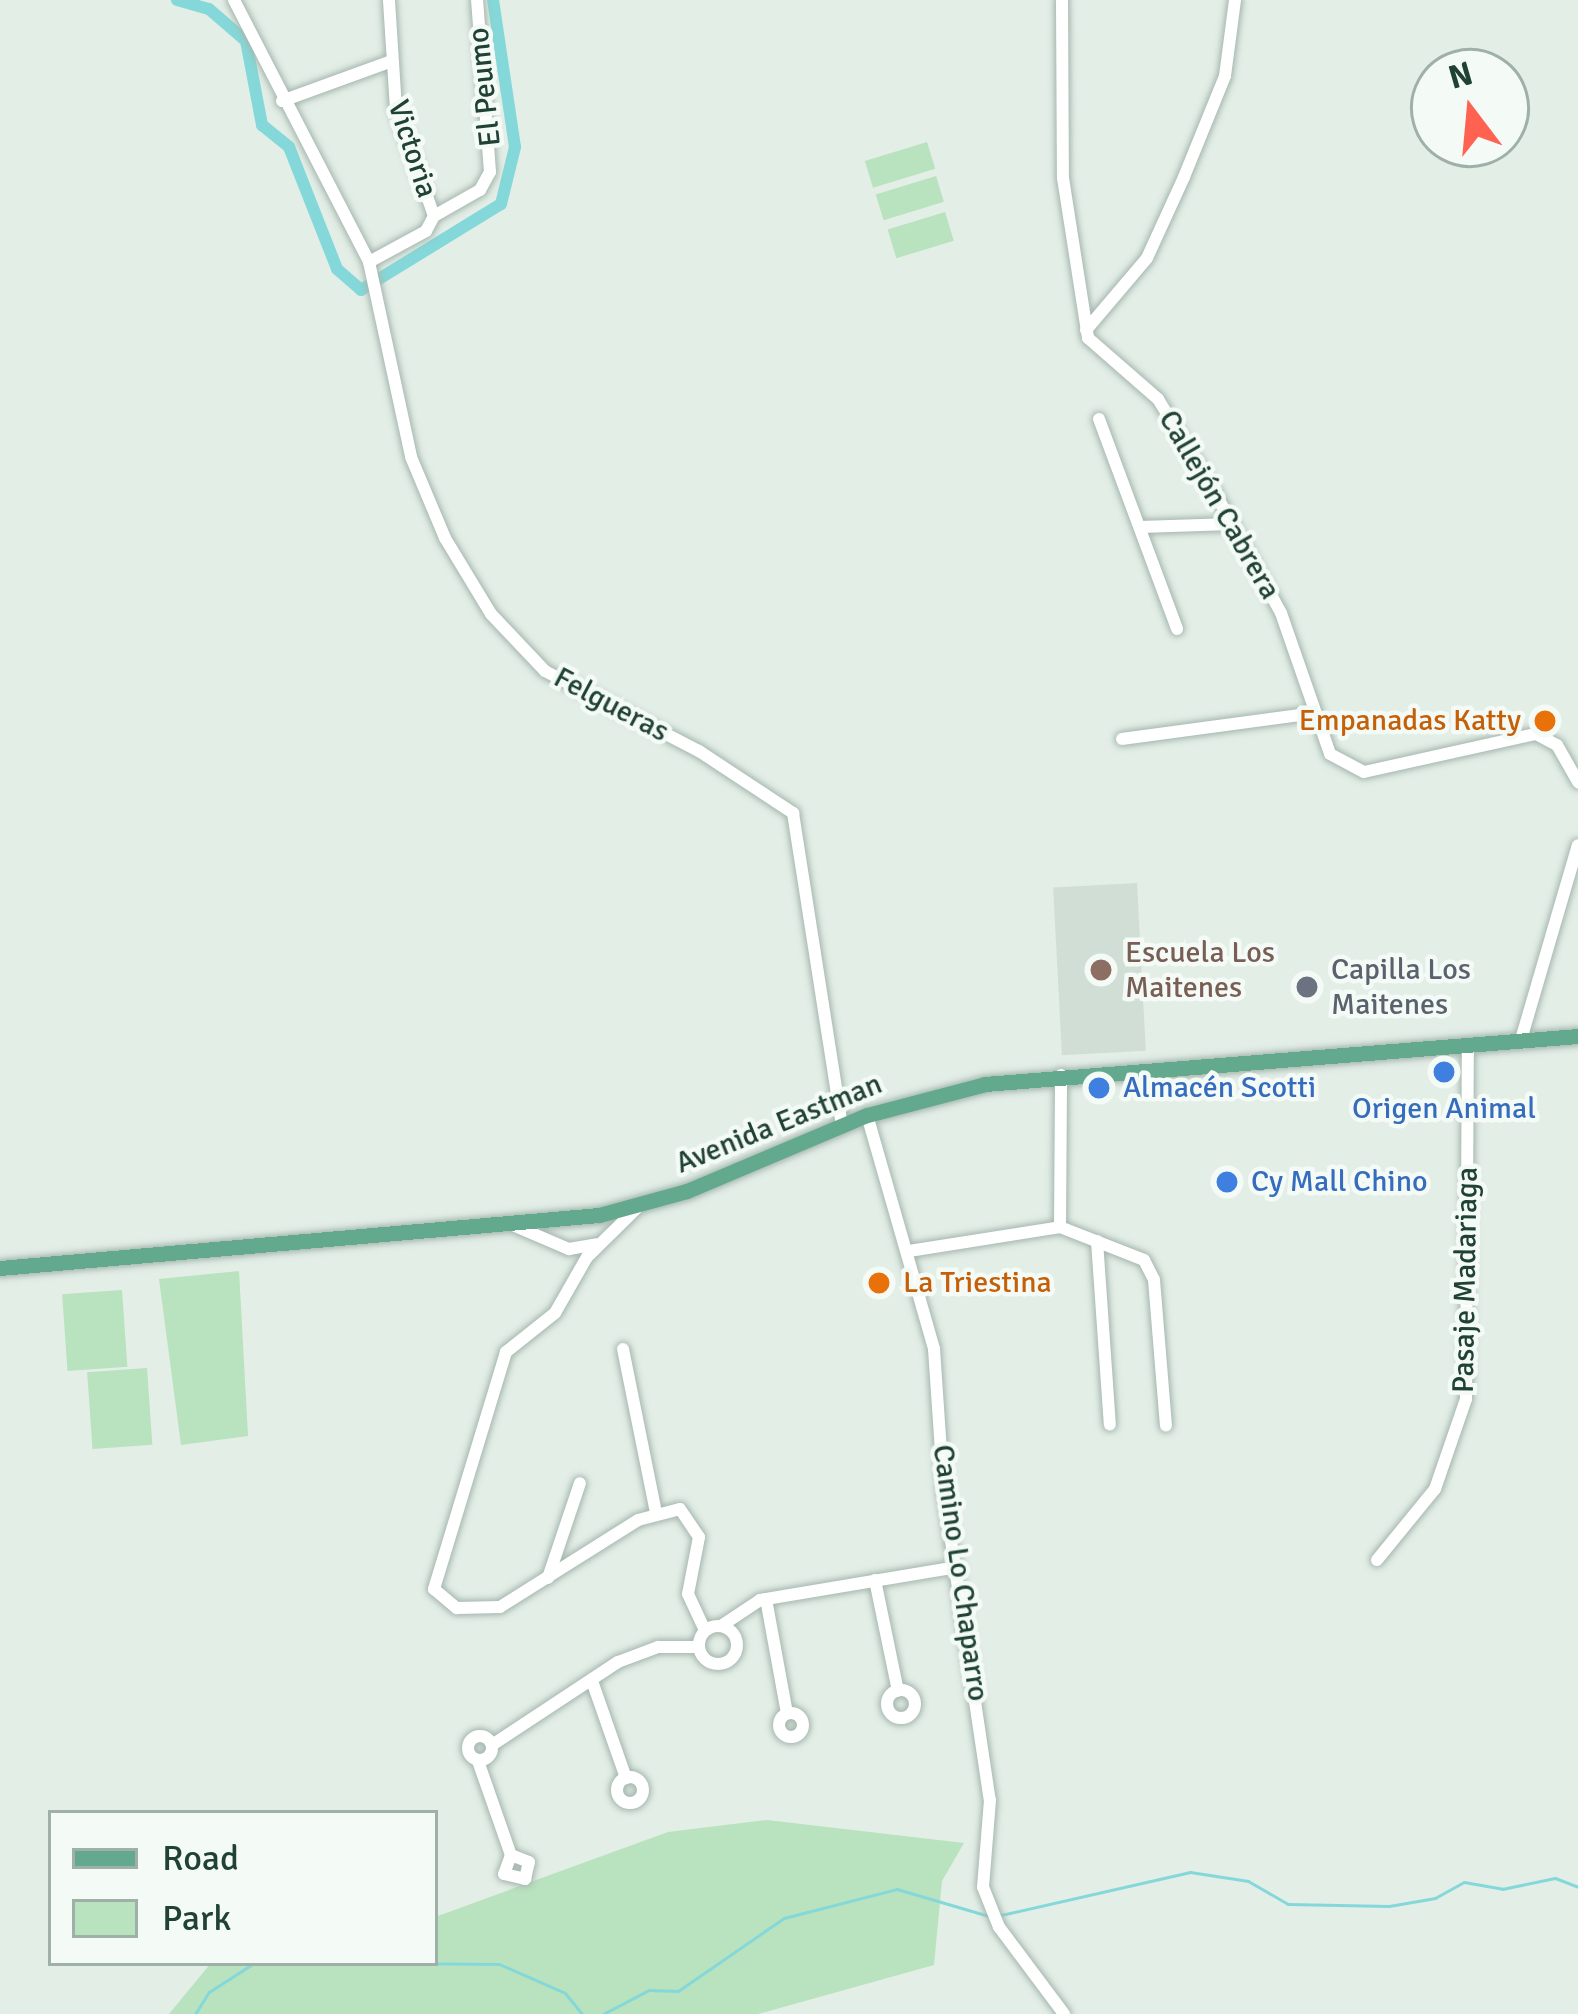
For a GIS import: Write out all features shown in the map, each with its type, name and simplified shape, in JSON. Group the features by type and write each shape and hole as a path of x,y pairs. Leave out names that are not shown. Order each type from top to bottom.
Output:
{"main road":[{"name":"Avenida Eastman","path":"0,1268 515,1226 641,1204 867,1115 965,1088 1061,1076 1578,1036"}],"street":[{"name":"Felgueras","path":"235,0 282,101 370,265 421,484 459,564 508,638 559,680 699,751 793,813 842,1126"},
{"name":"Victoria","path":"370,265 426,231 434,216 400,129 389,62 389,0"},
{"name":"El Peumo","path":"434,216 480,190 490,172 477,0"},
{"path":"1085,330 1147,258 1192,160 1225,76 1234,0"},
{"path":"1064,7 1063,178 1085,330"},
{"path":"282,101 389,62"},
{"name":"Callejón Cabrera","path":"1085,330 1097,354 1158,399 1232,524 1281,613 1330,754 1351,770 1419,764 1536,734 1557,745 1578,782"},
{"path":"1099,419 1177,629"},
{"path":"1140,527 1232,524"},
{"path":"1122,739 1314,713"},
{"path":"1520,1042 1578,844"},
{"name":"Pasaje Madariaga","path":"1377,1559 1435,1489 1466,1399 1468,1047"},
{"path":"1060,1227 1061,1076"},
{"name":"Camino Lo Chaparro","path":"867,1115 934,1349 957,1567 990,1800 987,1905 1064,2014"},
{"path":"641,1204 574,1278 555,1313 506,1352 434,1589 458,1608 485,1612 548,1580 656,1513 680,1509 697,1528 688,1594 705,1630 699,1647"},
{"path":"515,1226 556,1245 603,1242"},
{"path":"909,1251 1060,1227 1150,1269 1166,1426"},
{"path":"1097,1241 1110,1425"},
{"path":"556,1245 574,1278"},
{"path":"623,1349 656,1513"},
{"path":"548,1580 580,1483"},
{"path":"705,1630 766,1599 957,1567"},
{"path":"874,1580 898,1691"},
{"path":"766,1599 788,1713"},
{"path":"699,1647 710,1662 732,1658 737,1641 722,1625"},
{"path":"478,1761 492,1745 643,1651 699,1647"},
{"path":"592,1681 626,1778"},
{"path":"492,1745 480,1736 470,1742 511,1855"}],"shaded area":[{"name":"Escuela Los Maitenes","path":"1137,883 1146,1051 1062,1055 1053,887"}],"green space":[{"path":"927,142 935,169 873,188 865,161"},
{"path":"936,176 944,202 884,220 876,194"},
{"path":"945,212 954,241 896,258 888,230"},
{"path":"239,1271 248,1436 181,1445 159,1279"},
{"path":"122,1290 127,1367 68,1371 62,1294"},
{"path":"147,1368 152,1445 93,1449 87,1372"},
{"path":"767,1820 964,1843 942,1881 934,1965 758,2014 169,2014 209,1966 438,1966 438,1916 668,1832"}],"waterway":[{"path":"177,0 209,9 246,41 262,125 289,147 337,269 361,290 501,204 515,147 493,0"},
{"path":"1001,1915 1190,1872 1248,1881 1288,1904 1389,1906 1435,1898 1464,1882 1502,1889 1555,1878 1578,1887"},
{"path":"603,2014 649,1990 678,1991 784,1918 897,1889 992,1917"},
{"path":"438,1963 499,1964 565,1993 582,2014"},
{"path":"195,2014 209,1992 249,1966"}],"place":[{"name":"Empanadas Katty","path":"1545,721"},
{"name":"Escuela Los Maitenes","path":"1101,970"},
{"name":"Capilla Los Maitenes","path":"1307,987"},
{"name":"Origen Animal","path":"1444,1072"},
{"name":"Almacén Scotti","path":"1099,1088"},
{"name":"Cy Mall Chino","path":"1227,1182"},
{"name":"La Triestina","path":"879,1283"}]}
